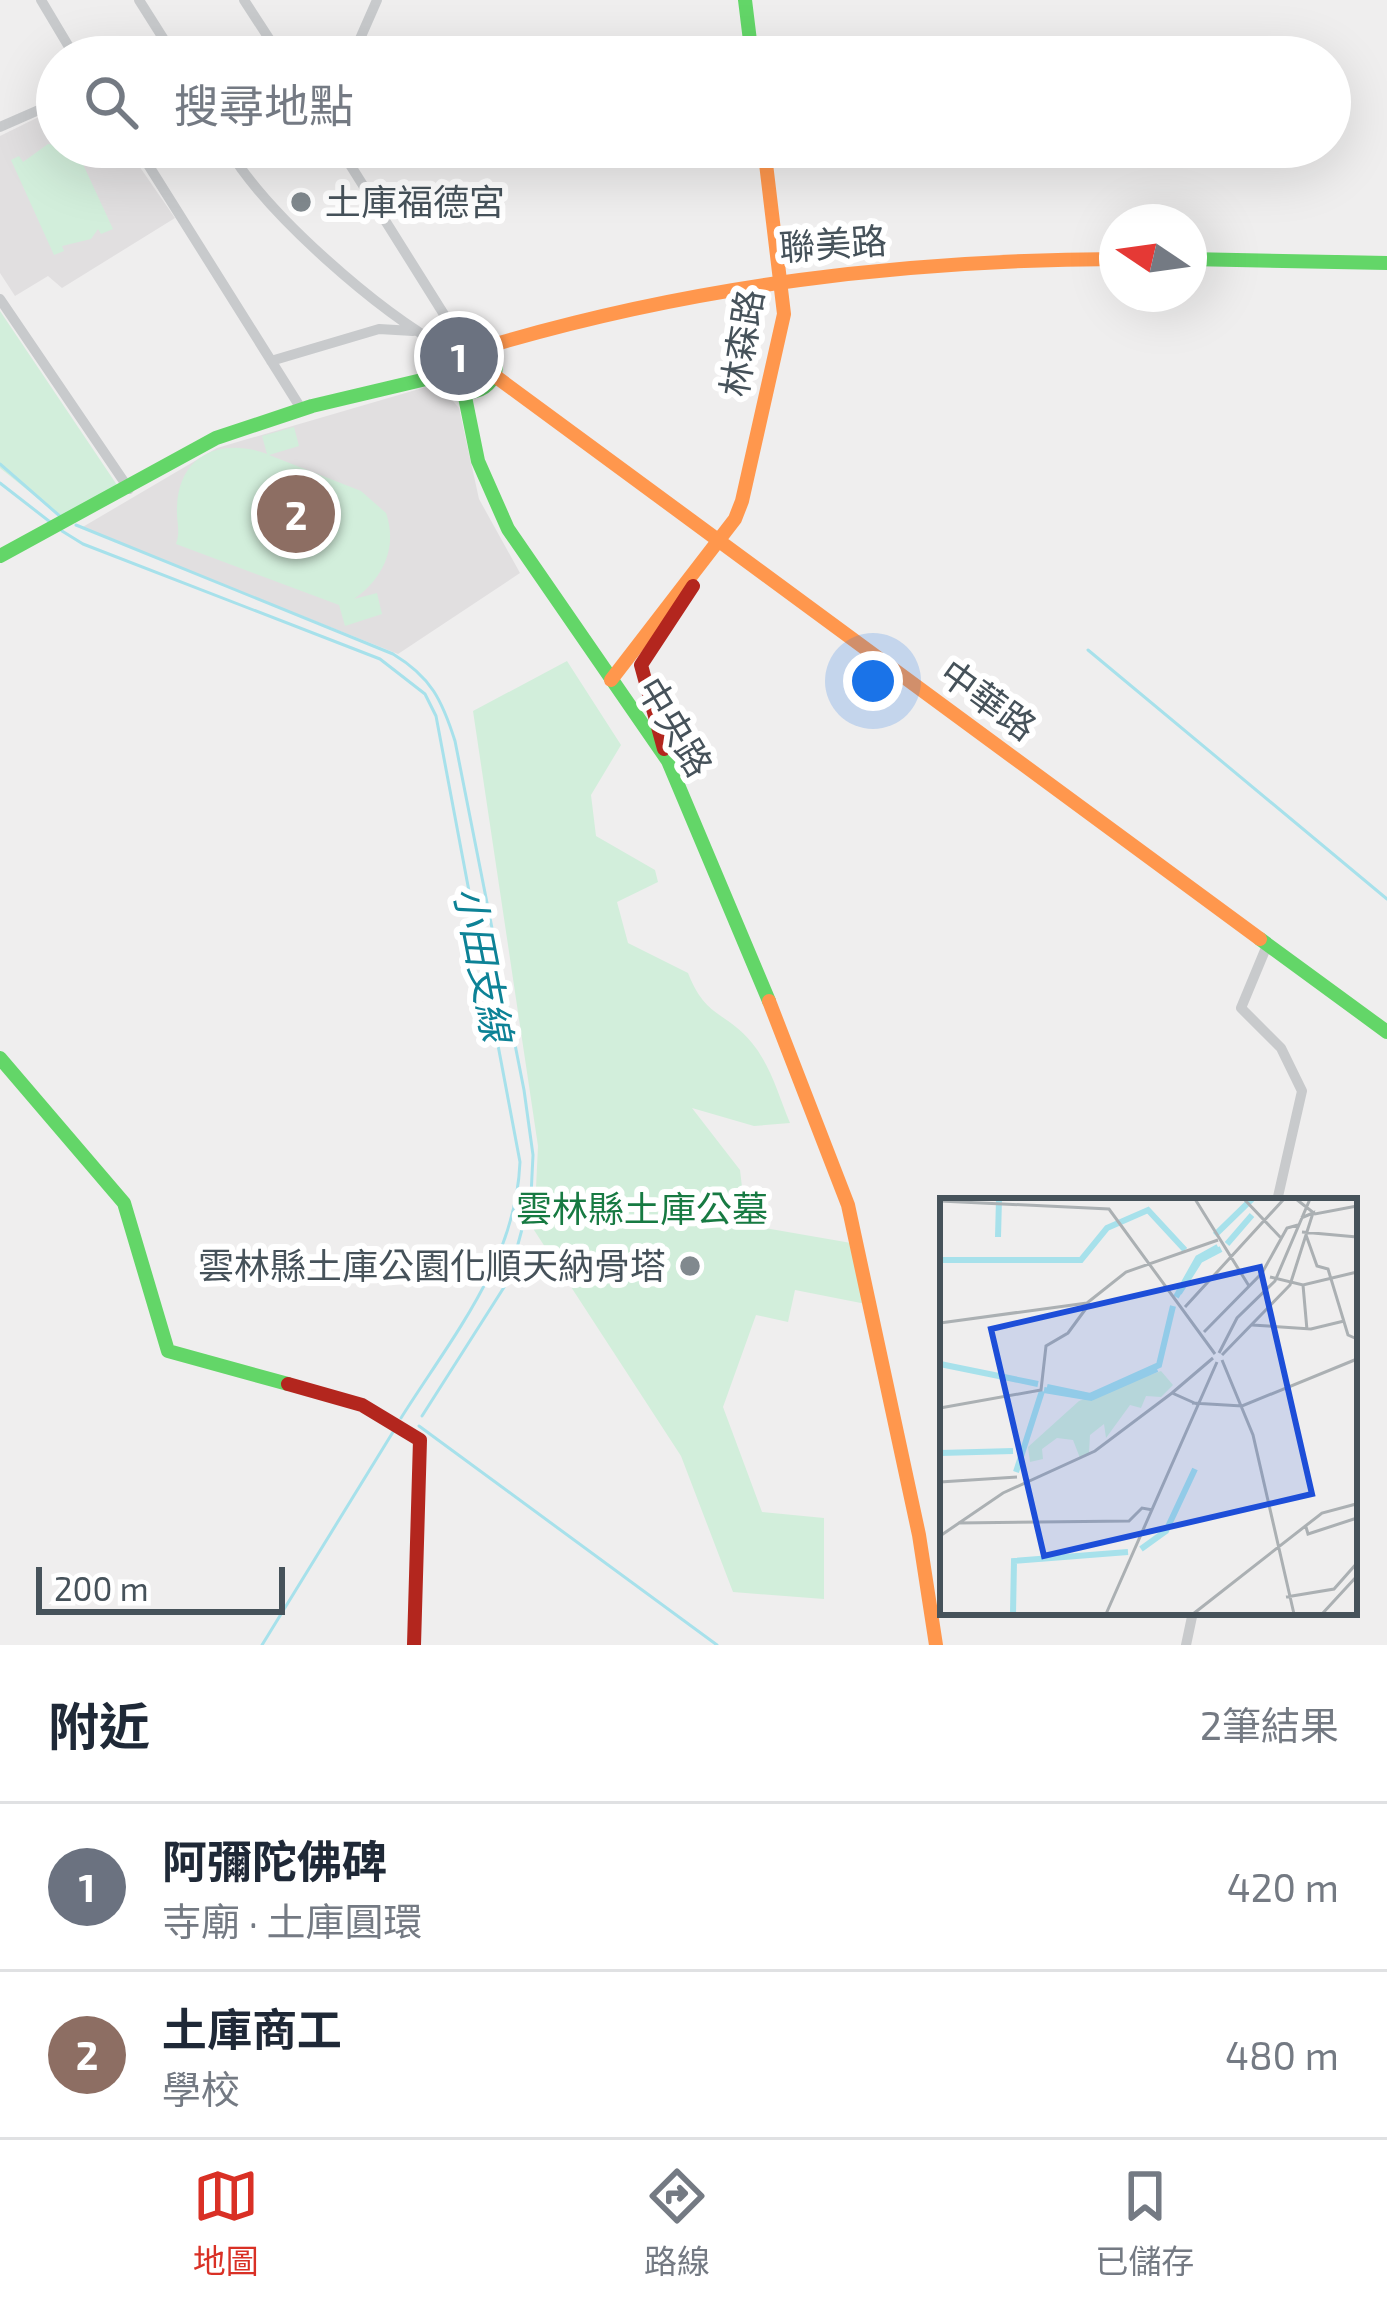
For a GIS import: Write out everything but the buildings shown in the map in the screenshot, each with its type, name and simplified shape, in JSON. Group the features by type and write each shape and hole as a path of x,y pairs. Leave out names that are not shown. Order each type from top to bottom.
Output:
{"main road":[{"path":"745,0 749,36"},
{"name":"林森路","path":"611,680 718,540 742,501 784,314 767,168"},
{"name":"聯美路","path":"489,346 577,318 783,278 1099,260"},
{"path":"1207,260 1387,263"},
{"path":"476,338 489,346 496,360 495,376 482,390 464,392 443,375 453,344 476,338"},
{"path":"0,556 47,537 187,453 244,427 443,375"},
{"name":"中華路","path":"495,376 1387,1032"},
{"name":"中央路","path":"464,392 478,461 500,512 531,568 668,761 814,1108 848,1204 911,1494 936,1645"},
{"name":"林森路","path":"668,761 641,665 715,554 718,540"},
{"path":"0,1058 124,1203 168,1351 381,1414 420,1440 414,1645"}],"street":[{"path":"41,0 62,36"},
{"path":"140,0 161,36"},
{"path":"244,0 267,36"},
{"path":"361,36 377,0"},
{"path":"0,128 36,112"},
{"path":"149,168 302,410"},
{"path":"241,168 263,200 413,331"},
{"path":"351,168 453,344"},
{"path":"0,299 129,489"},
{"path":"272,361 379,328 413,331 453,344"},
{"path":"1268,944 1241,1008 1281,1048 1302,1091 1278,1198"},
{"path":"1186,1645 1192,1615"}],"shaded area":[{"path":"36,118 36,168 140,168 175,218 62,288 48,276 15,296 0,273 0,136"},
{"path":"426,387 445,392 459,408 479,499 520,573 398,654 81,528 217,448"}],"green space":[{"path":"36,153 36,168 85,168 113,229 101,234 98,229 91,239 62,246 64,251 54,255 11,160 19,156 23,162"},
{"path":"0,311 117,485 65,520 0,468"},
{"path":"470,348 483,353 488,366 483,379 470,384 457,379 452,366 457,353"},
{"path":"294,427 299,446 269,455 361,491 386,513 390,538 385,561 373,582 354,599 377,593 382,614 345,626 339,605 176,544 180,488 195,462 220,449 267,454 262,436"},
{"name":"雲林縣土庫公墓","path":"567,661 621,745 591,795 596,836 655,870 658,882 617,902 628,943 688,973 709,1007 752,1043 790,1123 754,1126 692,1108 740,1170 745,1213 759,1227 851,1243 866,1304 795,1290 788,1322 756,1315 723,1407 762,1512 824,1518 824,1599 733,1592 681,1456 534,1230 538,1146 473,711"}],"waterway":[{"path":"0,464 62,518"},
{"name":"小田支線","path":"0,483 54,525"},
{"path":"76,525 393,654 426,681 445,713 455,741 533,1155 531,1196 508,1281 422,1416"},
{"name":"小田支線","path":"62,531 83,544 380,659 425,694 436,716 520,1162 516,1198 494,1265 460,1328 401,1418"},
{"path":"1088,650 1387,899"},
{"path":"419,1426 717,1645"},
{"name":"小田支線","path":"262,1645 393,1432"}],"traffic: fast":[{"path":"745,0 749,36"},
{"path":"1207,259 1387,263"},
{"path":"469,338 488,346 496,365 488,384 469,392 450,384 442,365 450,346 469,338"},
{"path":"0,556 216,438 312,406 443,375"},
{"path":"464,392 478,461 508,529 668,761 769,1001"},
{"path":"1260,939 1387,1032"},
{"path":"0,1058 124,1203 168,1351 288,1384"}],"traffic: slow":[{"path":"611,680 735,519 742,501 784,314 767,168"},
{"path":"489,346 644,307 800,280 957,264 1099,259"},
{"path":"495,376 1260,939"},
{"path":"769,1001 848,1205 919,1535 936,1645"}],"traffic: jam":[{"path":"664,749 641,665 693,586"},
{"path":"288,1384 362,1405 420,1440 414,1645"}],"place":[{"name":"土庫福德宮","path":"301,202"},
{"name":"阿彌陀佛碑","path":"459,356"},
{"name":"土庫商工","path":"296,514"},
{"name":"雲林縣土庫公園化順天納骨塔","path":"690,1266"}]}
